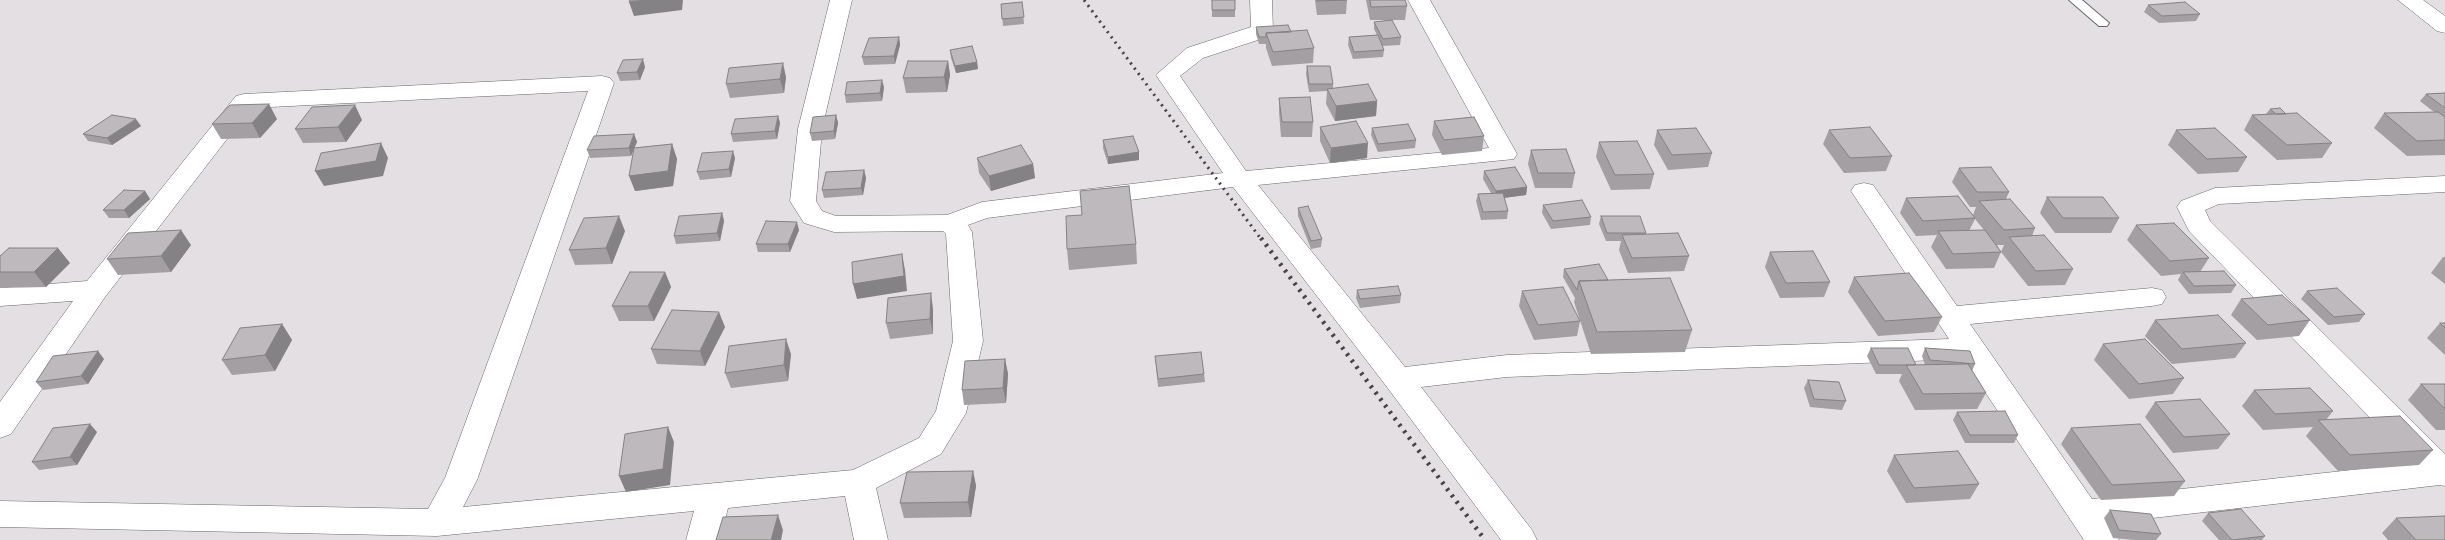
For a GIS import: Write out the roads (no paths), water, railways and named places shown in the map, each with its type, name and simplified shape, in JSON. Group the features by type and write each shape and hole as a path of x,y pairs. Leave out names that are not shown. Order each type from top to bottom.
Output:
{"street":[{"path":"841,0 810,129 803,201 814,217 834,224 950,224 982,210 1240,180 1505,154 1419,0"},
{"path":"1261,0 1262,31 1195,53 1167,75 1240,180 1398,379 1520,540"},
{"path":"2409,0 2445,26"},
{"path":"0,426 95,290 244,101 602,83 461,480 438,523"},
{"path":"2444,473 2198,225 2190,207 2216,196 2445,184"},
{"path":"1864,191 2102,540"},
{"path":"0,514 202,529 438,523 858,482 930,446 951,413 968,341 959,232 950,224"},
{"path":"0,297 95,290"},
{"path":"1950,316 2152,296"},
{"path":"1398,379 1507,366 1971,348"},
{"path":"2083,513 2444,473"},
{"path":"858,482 871,540"},
{"path":"703,540 714,496"}],"lane":[{"path":"2075,0 2103,23"}],"railway":[{"path":"1084,0 1261,239"},
{"path":"1261,238 1485,540"}]}
